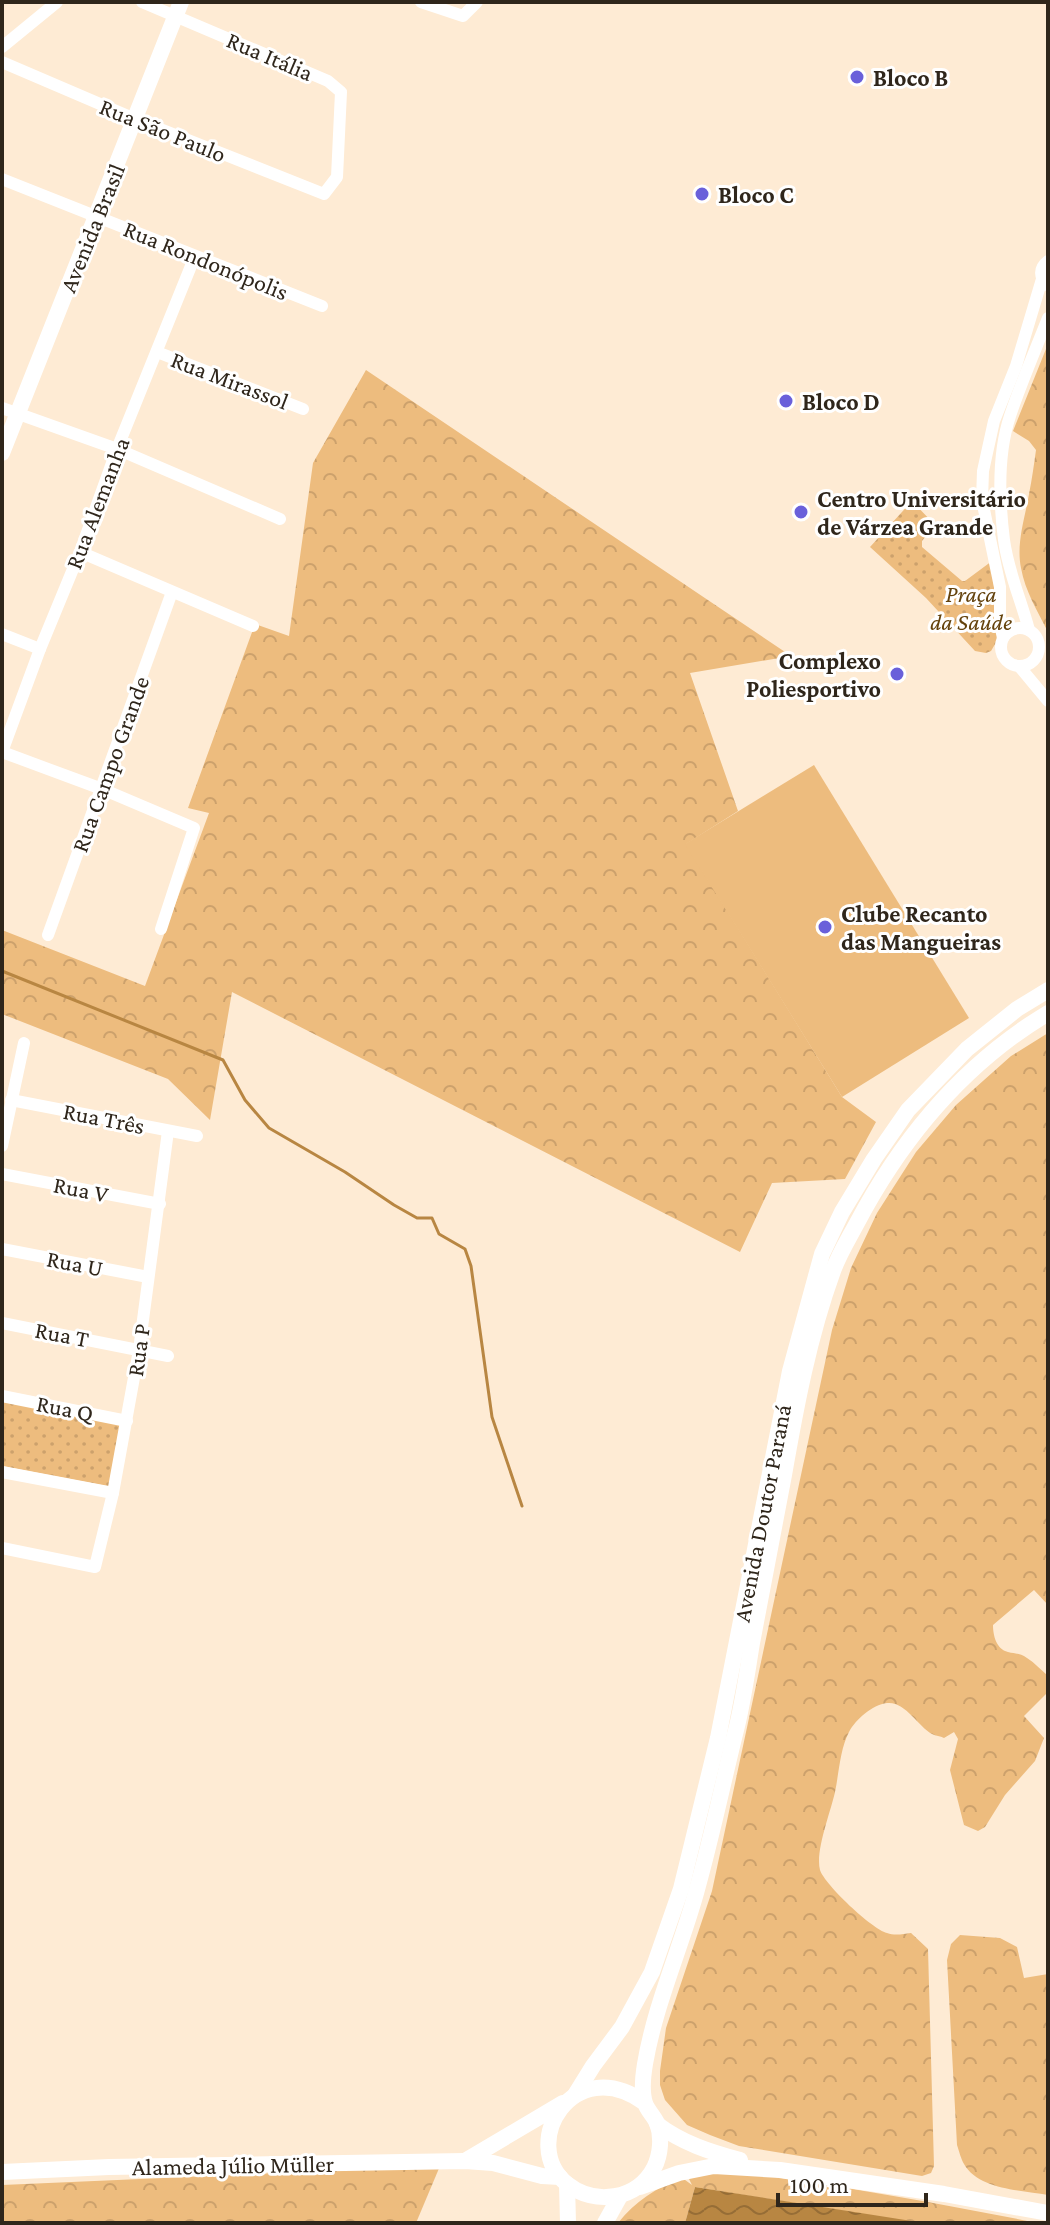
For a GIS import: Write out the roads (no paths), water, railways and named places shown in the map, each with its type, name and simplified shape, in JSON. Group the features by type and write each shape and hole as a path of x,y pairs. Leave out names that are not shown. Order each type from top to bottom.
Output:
{"main road":[{"name":"Avenida Brasil","path":"2,453 10,411 96,217 178,9"},
{"name":"Avenida Doutor Paraná","path":"571,2098 622,2027 652,1972 681,1889 718,1738 790,1371 822,1254 842,1212 908,1110 967,1049 1017,1009 1048,990"},
{"name":"Avenida Doutor Paraná","path":"645,2103 645,2061 667,1979 696,1895 733,1743 800,1384 834,1268 868,1202 903,1147 938,1103 986,1056 1048,1013"},
{"path":"605,2223 627,2192 646,2179 654,2167 660,2138 657,2124 645,2103 629,2092 611,2087 592,2088 571,2098 556,2115 549,2138 552,2163 564,2180 583,2194 601,2198 627,2192 679,2173 714,2166 780,2170 1048,2213"},
{"name":"Alameda Júlio Müller","path":"465,2161 571,2098"},
{"path":"657,2124 676,2138 720,2155 780,2170"},
{"name":"Alameda Júlio Müller","path":"2,2172 465,2161 493,2163 564,2180"},
{"path":"564,2180 568,2223"}],"street":[{"path":"2,47 57,2"},
{"name":"Rua Itália","path":"142,2 178,9 328,81 341,92 337,177 324,194"},
{"path":"421,2 463,16 477,2"},
{"name":"Rua São Paulo","path":"2,62 324,194"},
{"name":"Rua Rondonópolis","path":"2,179 322,306"},
{"name":"Rua Alemanha","path":"2,752 117,449 195,256"},
{"path":"1040,646 1034,661 1019,666 1009,663 1001,648 1000,587 982,500 983,471 994,421 1045,282 1041,269 1048,261"},
{"path":"1029,630 1004,541 1002,462 1009,418 1048,318"},
{"name":"Rua Mirassol","path":"157,352 303,409"},
{"path":"10,411 117,449 280,519"},
{"path":"80,552 253,626"},
{"name":"Rua Campo Grande","path":"48,935 172,592"},
{"path":"1003,638 1012,630 1029,630 1037,638 1048,660"},
{"path":"2,634 40,649"},
{"path":"1019,666 1048,701"},
{"path":"2,752 102,789 194,828 161,929"},
{"path":"2,1146 24,1043"},
{"name":"Rua Três","path":"11,1100 197,1136"},
{"name":"Rua P","path":"2,1548 95,1567 113,1493 139,1350 168,1131"},
{"name":"Rua V","path":"2,1174 160,1204"},
{"name":"Rua U","path":"2,1249 148,1277"},
{"name":"Rua T","path":"2,1323 168,1356"},
{"name":"Rua Q","path":"2,1396 127,1421"},
{"path":"2,1472 113,1493"}],"water":[{"path":"695,2187 918,2222 685,2223"}],"waterway":[{"path":"2,971 223,1060 245,1100 269,1128 417,1218 432,1218 439,1234 465,1249 471,1266 492,1417 522,1506"}],"place":[{"name":"Bloco B","path":"857,77"},
{"name":"Bloco C","path":"702,194"},
{"name":"Bloco D","path":"786,401"},
{"name":"Centro Universitário de Várzea Grande","path":"801,512"},
{"name":"Complexo Poliesportivo","path":"897,674"},
{"name":"Clube Recanto das Mangueiras","path":"825,927"}],"park label":[{"name":"Praça da Saúde","path":"971,607"}]}
